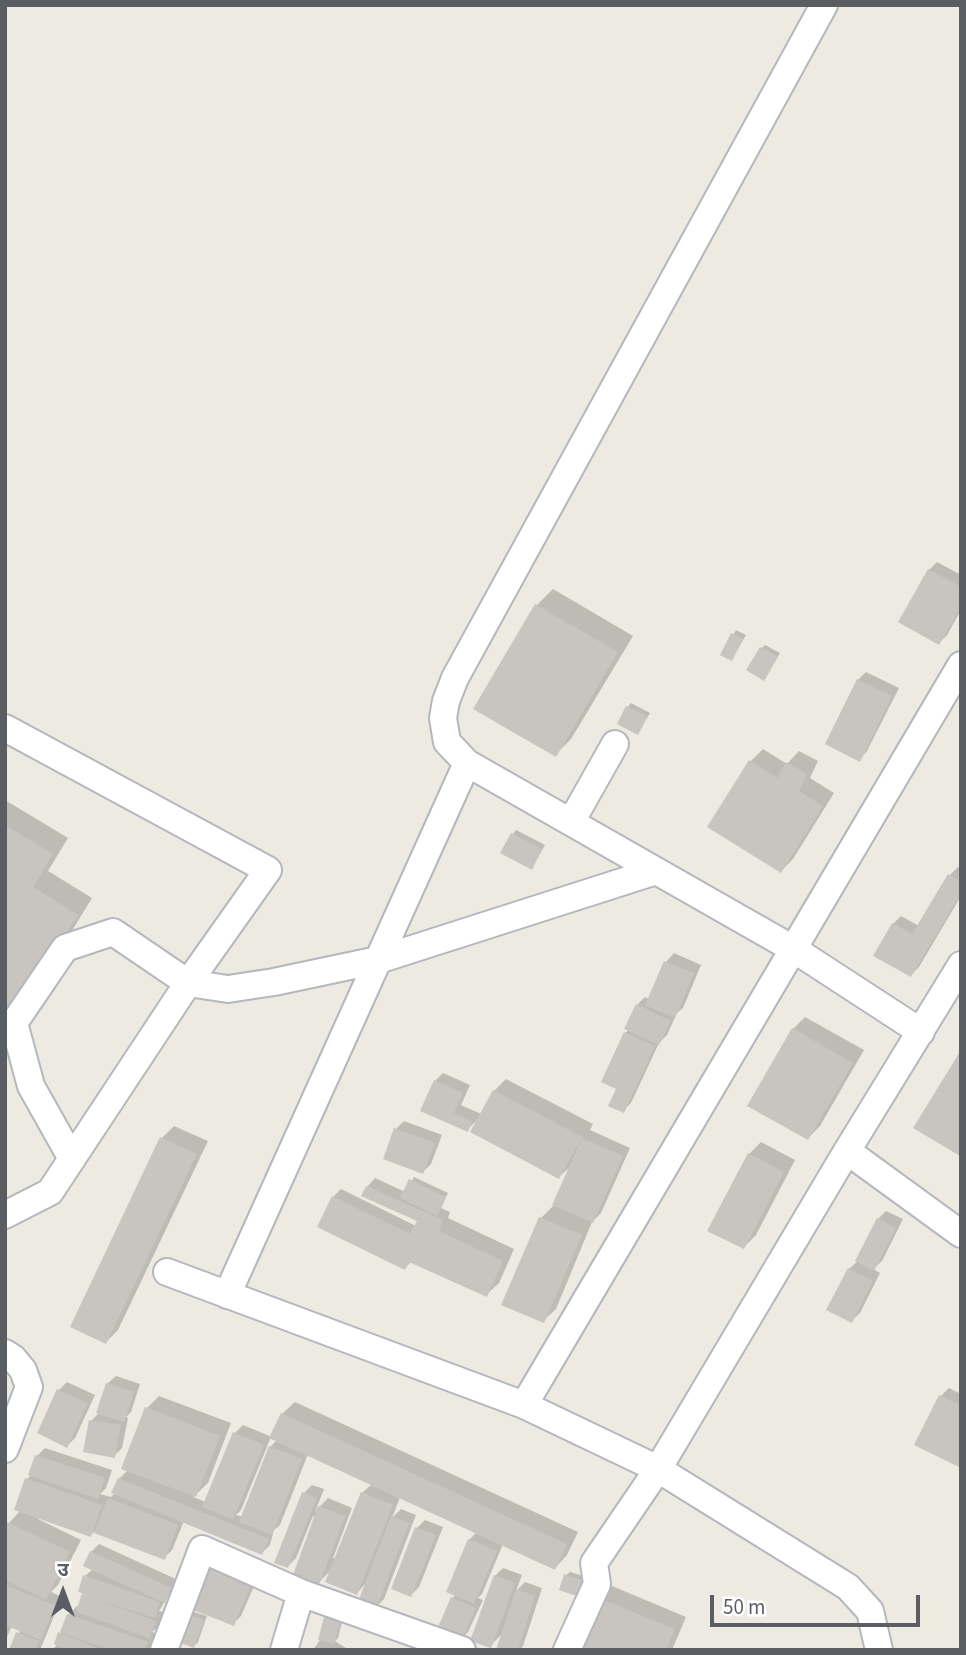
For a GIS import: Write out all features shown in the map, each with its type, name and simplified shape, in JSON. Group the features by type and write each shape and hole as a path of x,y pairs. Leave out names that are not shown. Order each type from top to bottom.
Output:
{"street":[{"path":"824,5 456,678 446,701 443,718 447,742 467,763 795,950 921,1032"},
{"path":"524,1405 961,665"},
{"path":"5,728 268,870 188,983 50,1192 5,1215"},
{"path":"571,822 615,744"},
{"path":"227,1294 467,763"},
{"path":"72,1159 31,1086 14,1023 65,948 113,932 188,983 228,989 378,960 656,871"},
{"path":"567,1650 597,1584 594,1563 658,1469 961,965"},
{"path":"847,1151 961,1234"},
{"path":"167,1272 524,1405 658,1469 848,1587 870,1611 879,1650"},
{"path":"5,1353 23,1370 29,1387 5,1449"},
{"path":"164,1650 202,1549 301,1593 461,1650"},
{"path":"284,1650 301,1593"}],"building":[{"path":"928,569 961,587 961,607 939,645 898,622"},
{"path":"535,604 618,652 556,757 473,709"},
{"path":"731,633 743,639 732,661 720,655"},
{"path":"760,647 778,657 764,681 746,670"},
{"path":"857,679 892,696 860,762 825,744"},
{"path":"626,706 648,716 638,735 617,724"},
{"path":"749,760 777,778 786,762 807,774 799,791 823,806 781,873 707,827"},
{"path":"5,825 53,854 33,887 78,915 5,1033"},
{"path":"511,833 542,849 532,870 500,853"},
{"path":"948,874 961,882 961,893 911,977 873,956 892,923 912,934"},
{"path":"664,961 694,973 675,1018 645,1005"},
{"path":"636,1004 671,1021 659,1045 624,1029"},
{"path":"792,1028 853,1063 808,1140 747,1106"},
{"path":"624,1032 655,1046 624,1113 608,1106 616,1089 601,1082"},
{"path":"961,1050 961,1155 960,1156 913,1128"},
{"path":"434,1080 463,1093 454,1113 472,1122 468,1132 420,1111"},
{"path":"493,1090 582,1137 559,1179 470,1132"},
{"path":"394,1128 435,1143 423,1174 383,1159"},
{"path":"160,1137 197,1154 106,1344 70,1327"},
{"path":"582,1138 623,1156 593,1223 552,1205"},
{"path":"748,1153 784,1172 744,1249 707,1231"},
{"path":"409,1179 446,1197 437,1216 400,1198"},
{"path":"366,1186 443,1220 439,1231 503,1261 487,1297 409,1262 405,1270 317,1227 332,1196 410,1234 417,1221 361,1196"},
{"path":"539,1217 582,1235 544,1323 501,1305"},
{"path":"877,1218 896,1228 874,1271 855,1261"},
{"path":"848,1268 873,1281 852,1323 826,1310"},
{"path":"106,1383 134,1392 124,1422 96,1413"},
{"path":"57,1389 88,1403 67,1448 37,1433"},
{"path":"939,1395 961,1406 961,1468 914,1445"},
{"path":"145,1407 220,1436 196,1497 121,1469"},
{"path":"281,1413 567,1544 555,1570 269,1438"},
{"path":"89,1420 121,1425 115,1458 83,1452"},
{"path":"233,1432 264,1445 233,1520 202,1507"},
{"path":"269,1446 302,1459 272,1535 239,1522"},
{"path":"35,1455 105,1478 98,1499 28,1475"},
{"path":"25,1478 102,1505 91,1537 14,1510"},
{"path":"118,1478 269,1539 262,1555 111,1493"},
{"path":"302,1492 317,1498 288,1568 274,1563"},
{"path":"361,1492 393,1505 357,1595 325,1582"},
{"path":"108,1498 178,1525 165,1560 94,1533"},
{"path":"318,1506 345,1516 319,1585 293,1575"},
{"path":"391,1516 409,1523 376,1609 358,1602"},
{"path":"7,1522 70,1552 46,1600 5,1580"},
{"path":"415,1527 436,1535 411,1597 391,1589"},
{"path":"468,1539 497,1551 474,1604 446,1592"},
{"path":"90,1551 172,1588 165,1603 83,1566"},
{"path":"205,1567 251,1585 234,1626 188,1608"},
{"path":"564,1574 590,1583 585,1599 559,1590"},
{"path":"83,1575 160,1602 155,1618 92,1598 156,1621 149,1638 76,1612 82,1593 78,1592"},
{"path":"494,1575 515,1583 491,1648 470,1641"},
{"path":"5,1585 55,1605 41,1640 5,1625"},
{"path":"516,1589 535,1596 518,1650 496,1650"},
{"path":"451,1597 476,1608 461,1642 436,1632"},
{"path":"599,1598 675,1629 666,1650 577,1650"},
{"path":"67,1614 148,1642 145,1650 111,1650 60,1632"},
{"path":"186,1614 204,1620 194,1648 176,1641"},
{"path":"324,1617 340,1621 334,1644 318,1640"},
{"path":"16,1632 39,1641 36,1650 9,1650"},
{"path":"58,1632 102,1650 67,1650 54,1644"}]}
